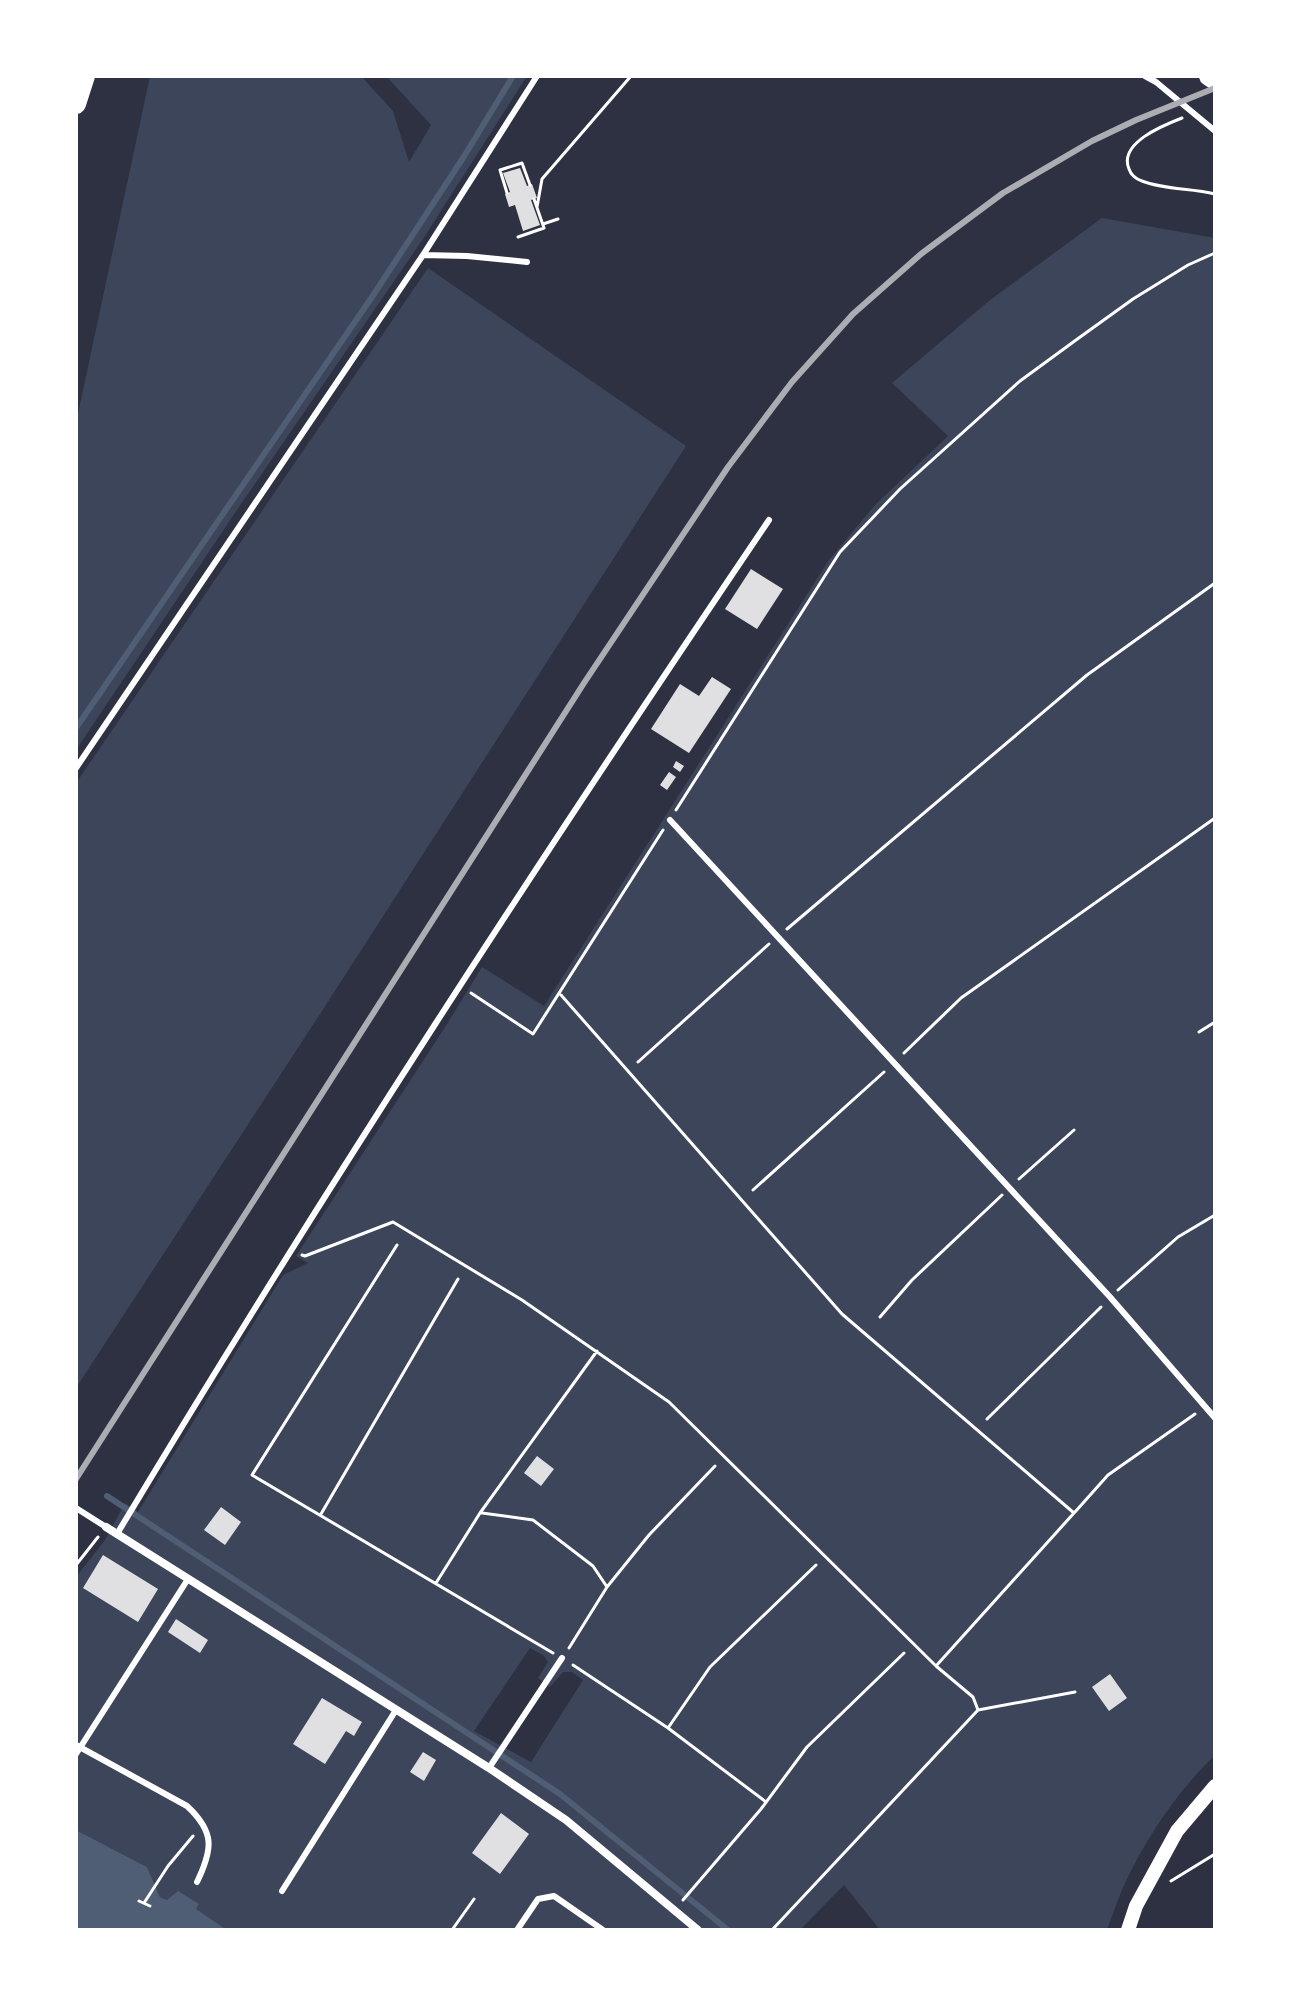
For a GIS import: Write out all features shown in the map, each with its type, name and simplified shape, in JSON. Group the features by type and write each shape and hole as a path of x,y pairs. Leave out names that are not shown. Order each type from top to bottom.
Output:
{"highway":[{"path":"76,104 85,76"},
{"path":"1209,76 1215,80"}],"street":[{"path":"106,1527 489,1768 566,1820 698,1930"},
{"path":"1128,1930 1136,1906 1177,1831 1215,1786"}],"lane":[{"path":"76,768 423,255 537,76"},
{"path":"1145,76 1215,131"},
{"path":"423,255 527,262"},
{"path":"117,1534 291,1249 631,724 769,520"},
{"path":"670,820 1110,1297 1215,1418"},
{"path":"76,1508 106,1527"},
{"path":"188,1579 77,1749 187,1806 207,1829 208,1853 197,1882"},
{"path":"489,1768 562,1658"},
{"path":"282,1891 396,1710"},
{"path":"517,1930 538,1899 554,1896 603,1930"}],"path":[{"path":"537,207 542,179 631,76"},
{"path":"1159,127 1136,143 1129,154 1127,164 1130,173 1138,180 1215,194"},
{"path":"507,193 500,170 522,163 530,185"},
{"path":"518,237 544,228 534,199"},
{"path":"543,224 558,219"},
{"path":"461,987 533,1034 840,552 890,500 1020,381 1133,299 1188,265 1215,253"},
{"path":"638,1062 777,937 1087,675 1215,583"},
{"path":"753,1190 961,998 1215,818"},
{"path":"559,994 842,1314 1074,1513"},
{"path":"1199,1032 1215,1022"},
{"path":"880,1317 912,1280 1074,1130"},
{"path":"987,1419 1110,1297 1178,1237 1215,1215"},
{"path":"291,1249 305,1256 393,1222 522,1300 669,1402 936,1666 973,1697 978,1710"},
{"path":"397,1245 252,1475 562,1658 668,1728 766,1802"},
{"path":"321,1514 458,1279"},
{"path":"436,1583 480,1513 597,1351"},
{"path":"936,1666 1108,1475 1207,1406"},
{"path":"562,1658 607,1587 649,1535 715,1466"},
{"path":"480,1513 533,1520 593,1566 607,1587"},
{"path":"76,1565 106,1527"},
{"path":"668,1728 710,1667 816,1565"},
{"path":"684,1899 766,1802 807,1747 904,1653"},
{"path":"772,1930 978,1710 1075,1692"},
{"path":"150,1906 142,1902 203,1824"},
{"path":"1171,1881 1215,1854"},
{"path":"452,1930 474,1899"}],"shaded area":[{"path":"150,76 361,76 393,111 409,162 431,125 386,76 527,76 423,239 76,750 76,423"},
{"path":"1102,218 1215,238 1215,1755 1176,1799 1143,1848 1125,1883 1107,1930 880,1930 844,1885 800,1930 227,1930 195,1909 199,1904 160,1897 147,1867 76,1830 76,1577 105,1540 125,1503 138,1512 283,1275 308,1263 296,1256 482,967 544,1006 829,560 875,505 948,436 892,383 990,300","holes":["530,1648 548,1662 538,1678 550,1687 563,1672 572,1672 583,1680 531,1762 474,1731"]},
{"path":"428,268 686,446 76,1388 76,783"},
{"path":"76,1830 147,1867 160,1897 167,1900 178,1891 199,1904 196,1909 227,1930 76,1930"}],"building":[{"path":"520,168 527,186 532,184 537,198 531,200 540,225 523,231 515,205 509,207 505,194 510,192 503,173"},
{"path":"751,569 783,589 757,629 725,609"},
{"path":"712,677 731,689 689,753 651,729 680,684 699,696"},
{"path":"676,761 684,766 680,772 673,767"},
{"path":"669,772 676,777 667,790 660,785"},
{"path":"537,1456 554,1469 541,1486 524,1473"},
{"path":"221,1507 241,1522 225,1545 204,1530"},
{"path":"103,1555 158,1589 138,1622 83,1588"},
{"path":"176,1619 208,1640 200,1653 168,1632"},
{"path":"1110,1674 1127,1698 1109,1711 1092,1687"},
{"path":"322,1698 362,1722 354,1736 346,1731 325,1764 293,1744"},
{"path":"423,1752 436,1760 424,1781 410,1772"},
{"path":"501,1813 529,1834 500,1874 472,1853"}],"waterway":[{"path":"76,728 372,297 513,76"},
{"path":"107,1496 560,1794 728,1930"}],"railway":[{"path":"76,1479 584,683 728,467 792,382 853,314 921,254 1003,193 1092,141 1215,88"}]}
